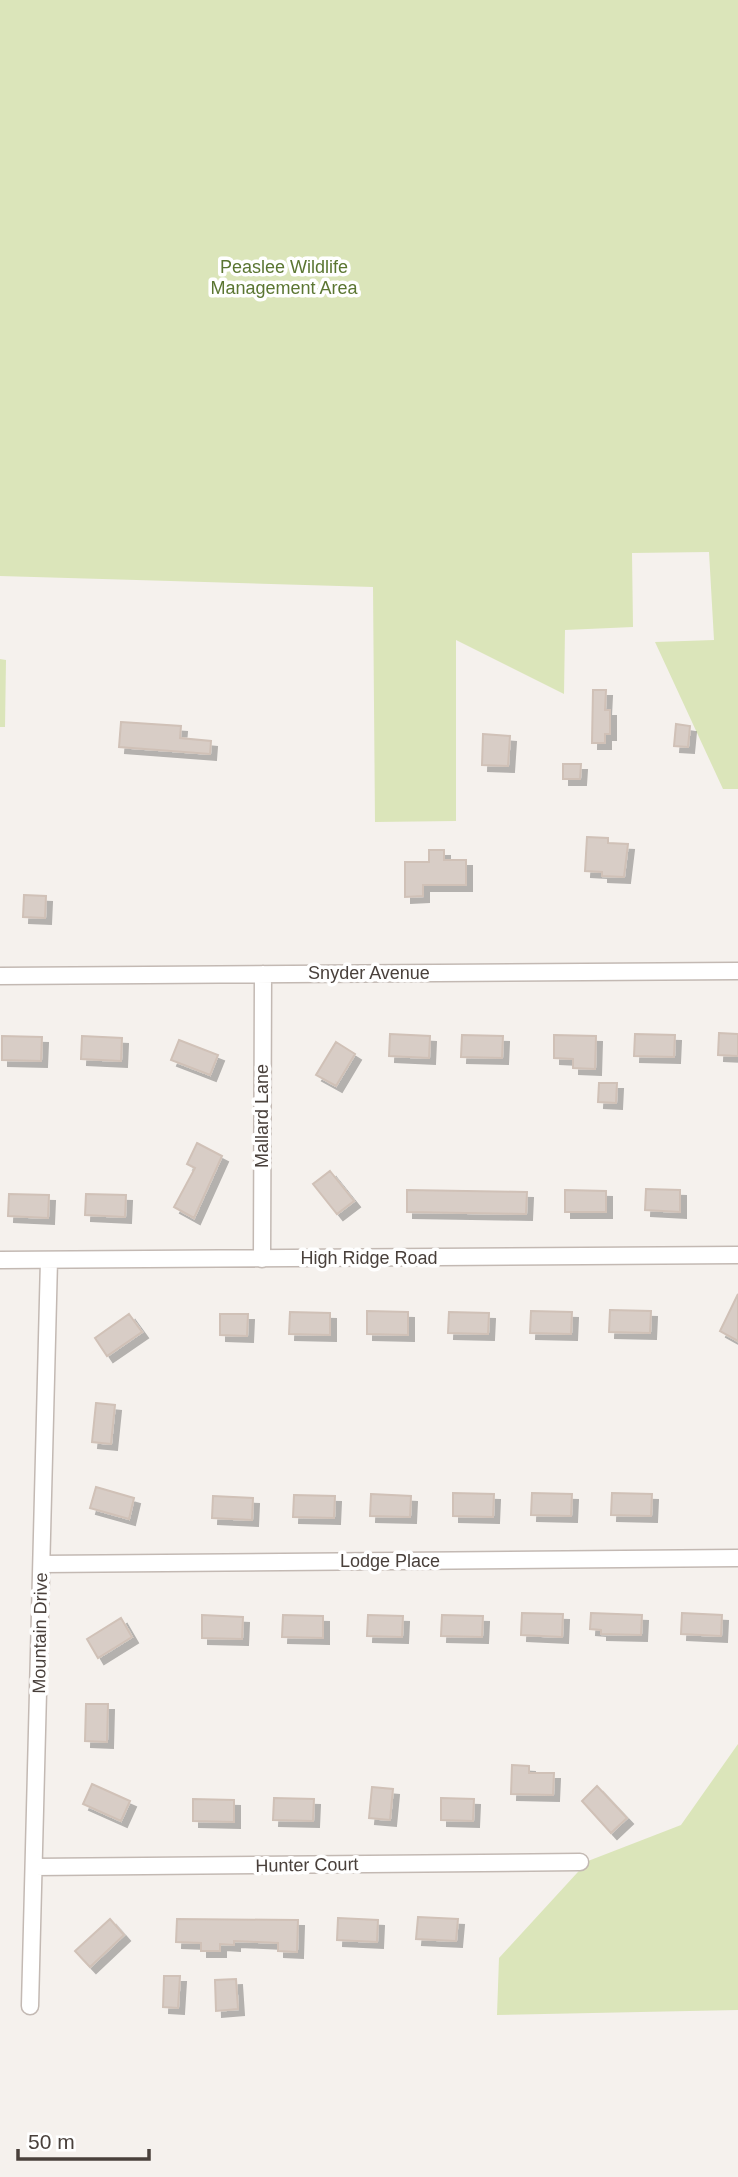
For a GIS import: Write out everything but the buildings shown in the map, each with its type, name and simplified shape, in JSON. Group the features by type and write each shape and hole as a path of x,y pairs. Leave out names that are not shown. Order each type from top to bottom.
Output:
{"street":[{"name":"Snyder Avenue","path":"0,976 738,971"},
{"name":"Mallard Lane","path":"261,1259 262,974"},
{"name":"High Ridge Road","path":"0,1260 738,1255"},
{"name":"Mountain Drive","path":"30,2006 49,1260"},
{"name":"Lodge Place","path":"42,1564 738,1558"},
{"name":"Hunter Court","path":"34,1867 580,1862"}],"green space":[{"name":"Peaslee Wildlife Management Area","path":"0,0 738,0 738,789 723,789 655,642 714,640 709,552 632,553 633,627 565,630 564,694 456,640 456,821 375,822 373,587 0,576"},
{"path":"0,659 6,660 5,727 0,727"},
{"path":"738,1744 738,2010 497,2015 499,1958 588,1861 681,1825"}]}
